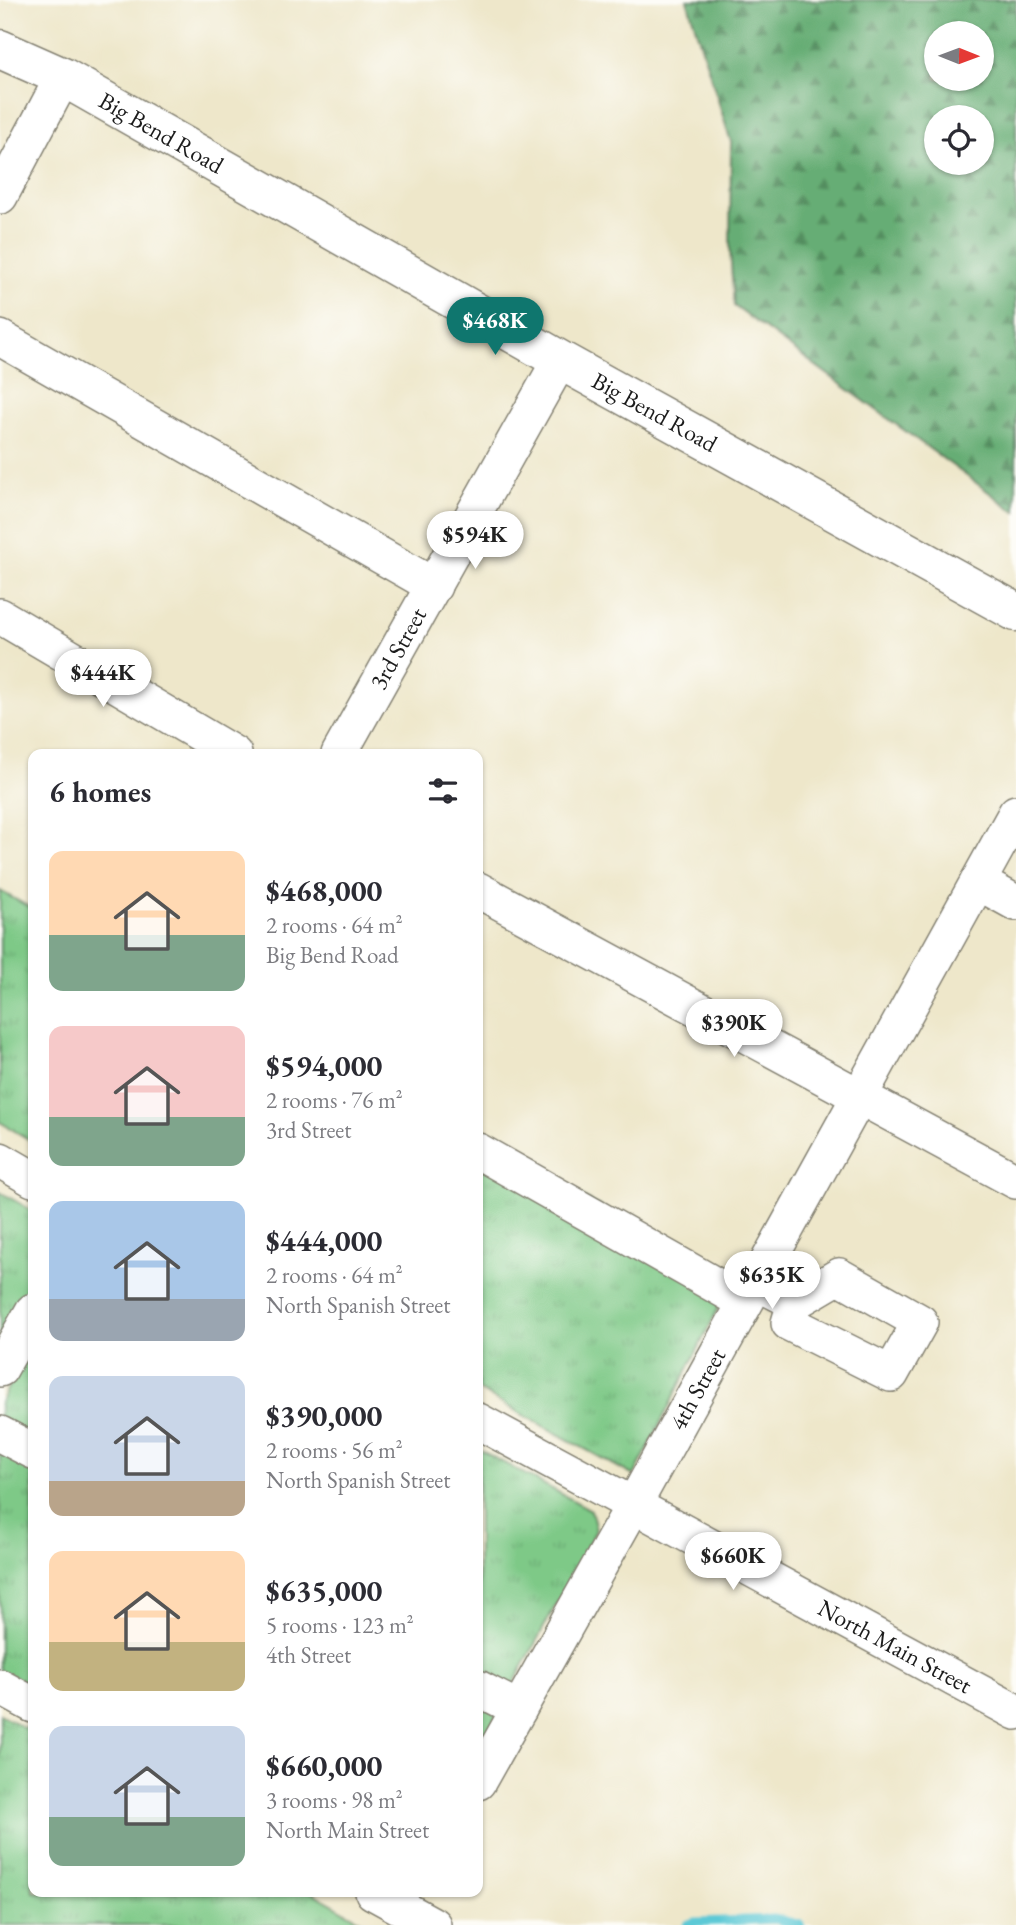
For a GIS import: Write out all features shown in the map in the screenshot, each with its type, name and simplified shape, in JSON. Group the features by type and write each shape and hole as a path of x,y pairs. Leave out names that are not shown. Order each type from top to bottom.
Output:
{"main road":[{"name":"Big Bend Road","path":"0,49 63,76 561,360 1016,612"}],"street":[{"path":"0,196 63,76"},
{"path":"0,338 434,586"},
{"name":"3rd Street","path":"342,749 561,360"},
{"path":"0,616 226,749"},
{"name":"4th Street","path":"483,1773 1016,813"},
{"path":"978,882 1016,904"},
{"path":"483,893 1016,1181"},
{"path":"483,1154 751,1292 795,1302"},
{"path":"0,1160 28,1176"},
{"path":"0,1369 28,1320"},
{"name":"North Main Street","path":"483,1424 1016,1712"},
{"path":"0,1434 28,1448"},
{"path":"0,1687 28,1702"},
{"path":"483,1691 519,1709"},
{"path":"386,1897 418,1909"}],"green space":[{"path":"687,0 1016,0 1016,512 734,306 730,250 731,142"},
{"path":"0,891 28,906 28,1139 0,1122"},
{"path":"483,1145 734,1277 634,1476 483,1393"},
{"path":"0,1192 28,1208 28,1290 0,1342"},
{"path":"28,1351 28,1689 0,1674 0,1402"},
{"path":"483,1452 591,1510 596,1530 483,1741"},
{"path":"0,1714 28,1730 28,1897 320,1897 369,1925 0,1925"}],"waterway":[{"path":"687,1925 694,1922 776,1919 801,1925"}]}
